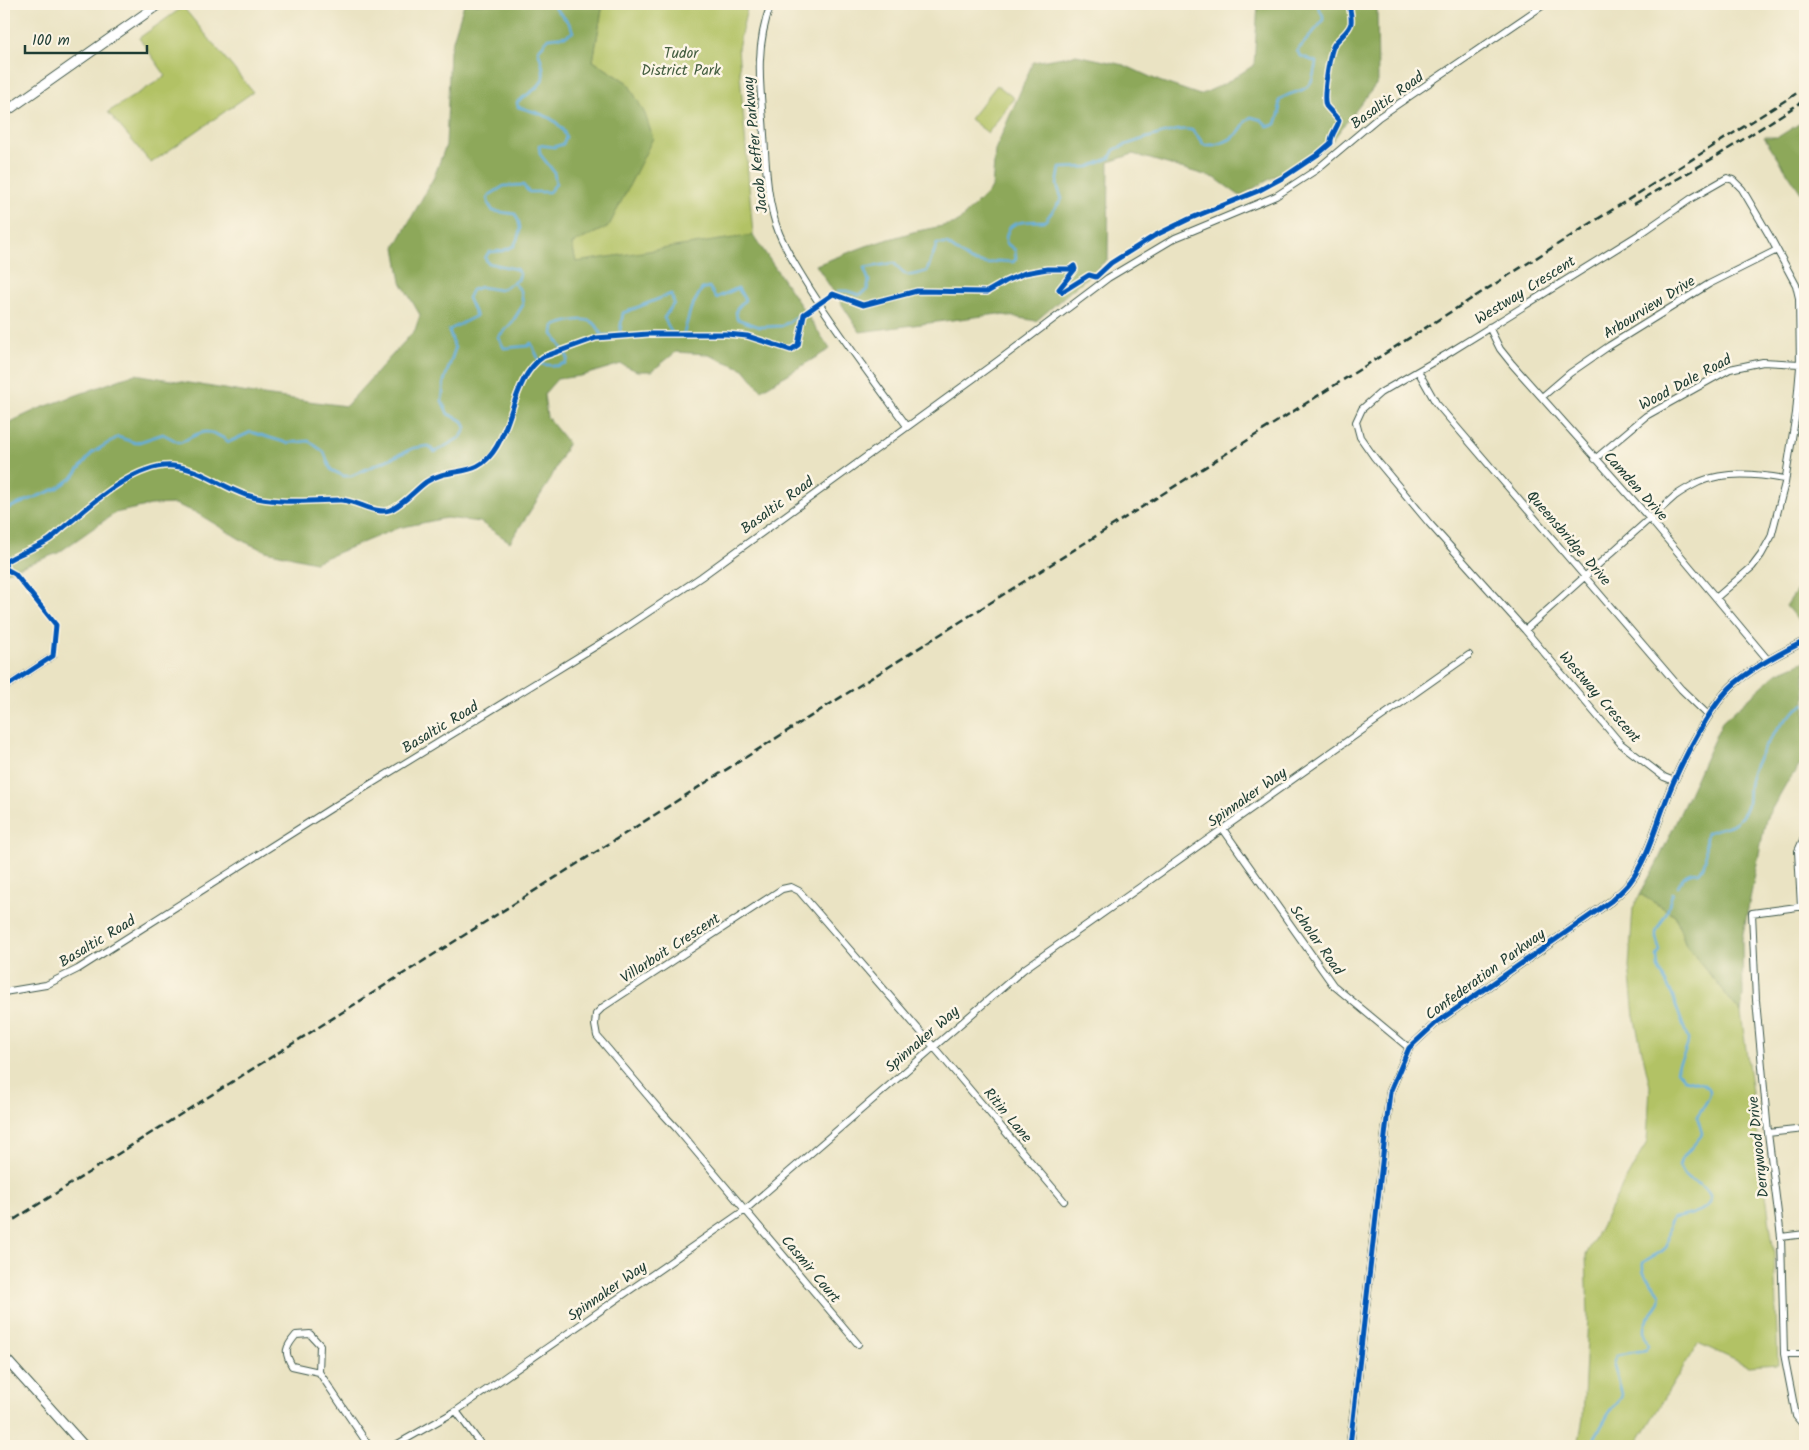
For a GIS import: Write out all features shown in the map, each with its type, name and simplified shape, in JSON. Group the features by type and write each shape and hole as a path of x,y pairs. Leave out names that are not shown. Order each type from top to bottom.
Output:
{"main road":[{"path":"4,113 159,4"},
{"path":"4,1356 84,1446"}],"street":[{"name":"Jacob Keffer Parkway","path":"771,4 763,25 760,47 760,90 770,197 778,232 786,250 819,303 906,426"},
{"name":"Basaltic Road","path":"4,992 46,985 78,969 338,804 583,656 701,577 999,360 1108,278 1175,238 1276,196 1316,170 1379,117 1544,4"},
{"name":"Westway Crescent","path":"1674,781 1664,777 1621,744 1525,630 1429,523 1374,457 1360,437 1356,422 1362,409 1380,393 1643,232 1692,198 1727,178 1733,180 1742,189 1796,285 1799,298 1800,364 1796,413 1785,479 1786,483 1771,537 1752,567 1716,598"},
{"name":"Arbourview Drive","path":"1542,397 1570,373 1609,346 1710,284 1777,250"},
{"name":"Camden Drive","path":"1489,327 1500,349 1595,459 1650,519 1768,660"},
{"name":"Wood Dale Road","path":"1595,459 1646,416 1730,369 1746,364 1763,362 1800,364"},
{"name":"Queensbridge Drive","path":"1418,371 1436,403 1681,689 1709,716"},
{"path":"1525,630 1674,496 1699,482 1727,475 1751,474 1785,479"},
{"name":"Confederation Parkway","path":"1350,1446 1390,1092 1409,1048 1437,1022 1611,901 1629,883 1636,873 1660,819 1674,781 1709,716 1733,685 1768,660 1805,641"},
{"name":"Spinnaker Way","path":"394,1446 456,1410 744,1210 1024,969 1469,655"},
{"path":"4,688 53,656"},
{"name":"Scholar Road","path":"1223,829 1333,986 1409,1048"},
{"path":"1803,906 1798,851 1805,835"},
{"name":"Villarboit Crescent","path":"744,1210 678,1129 598,1036 595,1025 596,1014 603,1007 782,889 790,887 799,891 806,898 933,1046"},
{"name":"Derrywood Drive","path":"1803,906 1752,913 1756,1000 1768,1133 1781,1237 1784,1354 1796,1416 1805,1427"},
{"name":"Ritin Lane","path":"933,1046 1064,1201"},
{"path":"1768,1133 1805,1129"},
{"name":"Casmir Court","path":"744,1210 858,1344"},
{"path":"1781,1237 1805,1234"},
{"path":"319,1372 292,1366 286,1356 288,1344 296,1335 310,1334 320,1345 319,1372 368,1446"},
{"path":"1784,1354 1805,1354"},
{"path":"456,1410 482,1446"}],"green space":[{"path":"464,4 603,4 593,61 628,83 645,114 653,138 609,226 572,244 576,262 753,235 830,349 761,390 744,369 706,354 676,352 652,371 637,371 621,364 581,376 557,379 544,394 547,417 568,443 549,482 510,542 480,522 446,518 398,528 315,562 266,551 245,542 195,512 175,504 151,505 115,513 58,553 4,573 4,425 38,409 135,374 248,393 346,406 415,330 420,315 401,282 395,247 434,177 446,145 450,50"},
{"name":"Tudor District Park","path":"603,4 748,4 738,48 753,235 576,263 572,244 609,226 628,83 593,61"},
{"path":"1258,4 1377,4 1378,82 1327,147 1240,196 1215,178 1133,154 1109,162 1108,259 1036,321 998,314 860,332 816,265 866,246 913,232 957,223 992,188 995,150 1033,62 1076,55 1124,65 1159,81 1200,95 1224,84 1254,65"},
{"path":"183,7 253,92 151,163 108,112 166,76 139,38"},
{"path":"997,85 1014,98 988,133 970,119"},
{"path":"1805,120 1805,199 1764,137 1778,137"},
{"path":"1805,578 1805,628 1804,628 1786,606"},
{"path":"1805,661 1805,762 1801,764 1786,784 1766,819 1742,939 1743,996 1741,1013 1686,945 1675,915 1640,894 1658,861 1722,722 1777,673"},
{"path":"1640,894 1675,915 1686,945 1741,1013 1774,1253 1778,1364 1748,1366 1698,1343 1636,1445 1638,1446 1578,1446 1583,1418 1588,1316 1586,1255 1647,1142 1650,1086 1634,1016 1629,967 1633,908"}],"waterway":[{"path":"4,510 58,488 72,478 92,453 118,437 136,443 163,434 180,443 199,433 210,432 229,442 251,432 287,443 309,441 324,452 331,470 344,476 351,476 414,448 428,446 435,452 461,437 466,428 463,421 448,414 442,401 444,381 455,349 449,330 476,316 468,298 472,290 481,287 500,290 518,280 520,274 516,269 488,263 485,258 489,252 502,251 514,246 520,230 515,214 493,211 488,203 488,196 504,186 523,185 529,192 549,192 556,184 554,172 540,154 539,145 554,147 563,144 566,137 563,130 553,120 518,107 517,102 542,81 543,69 538,50 549,38 566,36 573,32 567,21 552,4"},
{"path":"1291,4 1298,4"},
{"path":"838,291 847,291 859,295 867,290 869,281 864,268 894,263 908,275 927,271 937,244 947,244 971,261 988,264 997,261 1013,262 1016,259 1015,250 1006,243 1009,229 1018,223 1045,221 1062,199 1057,185 1060,168 1089,167 1110,158 1114,150 1120,147 1152,136 1185,129 1193,131 1204,145 1209,145 1219,144 1234,137 1251,117 1262,120 1268,127 1276,124 1280,112 1279,101 1287,95 1304,89 1313,78 1316,62 1301,56 1297,51 1323,21 1323,16 1317,4"},
{"path":"514,283 521,291 523,305 511,324 498,337 504,348 528,346 531,343 541,364 556,366 566,363 568,358 553,334 554,326 586,320 595,324 601,335 619,336 623,313 671,294 674,303 664,318 672,333 677,337 684,333 691,308 702,289 709,287 716,298 738,288 745,300 736,310 737,319 760,327 782,326 801,314"},
{"path":"1678,886 1686,875 1699,872 1703,867 1705,863 1707,833 1738,821 1745,812 1753,770 1764,748 1779,727 1805,704"},
{"path":"1597,1446 1595,1437 1622,1394 1613,1362 1617,1355 1645,1350 1648,1346 1644,1332 1645,1325 1659,1304 1660,1294 1646,1277 1643,1263 1667,1246 1670,1222 1673,1218 1705,1208 1711,1198 1706,1190 1685,1176 1679,1166 1681,1160 1701,1136 1702,1133 1697,1116 1707,1100 1710,1090 1702,1084 1684,1079 1677,1071 1687,1048 1688,1039 1671,992 1658,968 1657,956 1660,950 1656,939 1657,929 1666,913 1673,893"}],"railway":[{"path":"4,1226 1805,88"},
{"path":"1634,204 1717,156 1805,100"}],"cycle path":[{"path":"4,688 53,656 56,625 15,574 6,569 5,562 49,540 91,504 131,477 159,467 183,467 237,492 258,498 293,501 340,500 353,502 379,511 390,510 405,501 426,482 436,477 464,471 481,464 497,446 521,386 534,365 543,357 596,338 648,334 727,334 747,336 791,350 798,345 804,314 833,294 863,305 917,291 987,292 1025,273 1047,269 1070,269 1074,266 1075,269 1059,289 1062,292 1089,275 1096,277 1111,263 1154,236 1189,219 1258,191 1284,177 1317,155 1331,143 1339,121 1326,106 1327,75 1334,45 1351,23 1349,4"},
{"path":"1350,1446 1390,1092 1409,1048 1437,1022 1611,901 1626,887 1644,859 1685,757 1717,703 1734,684 1750,671 1805,641"}]}
